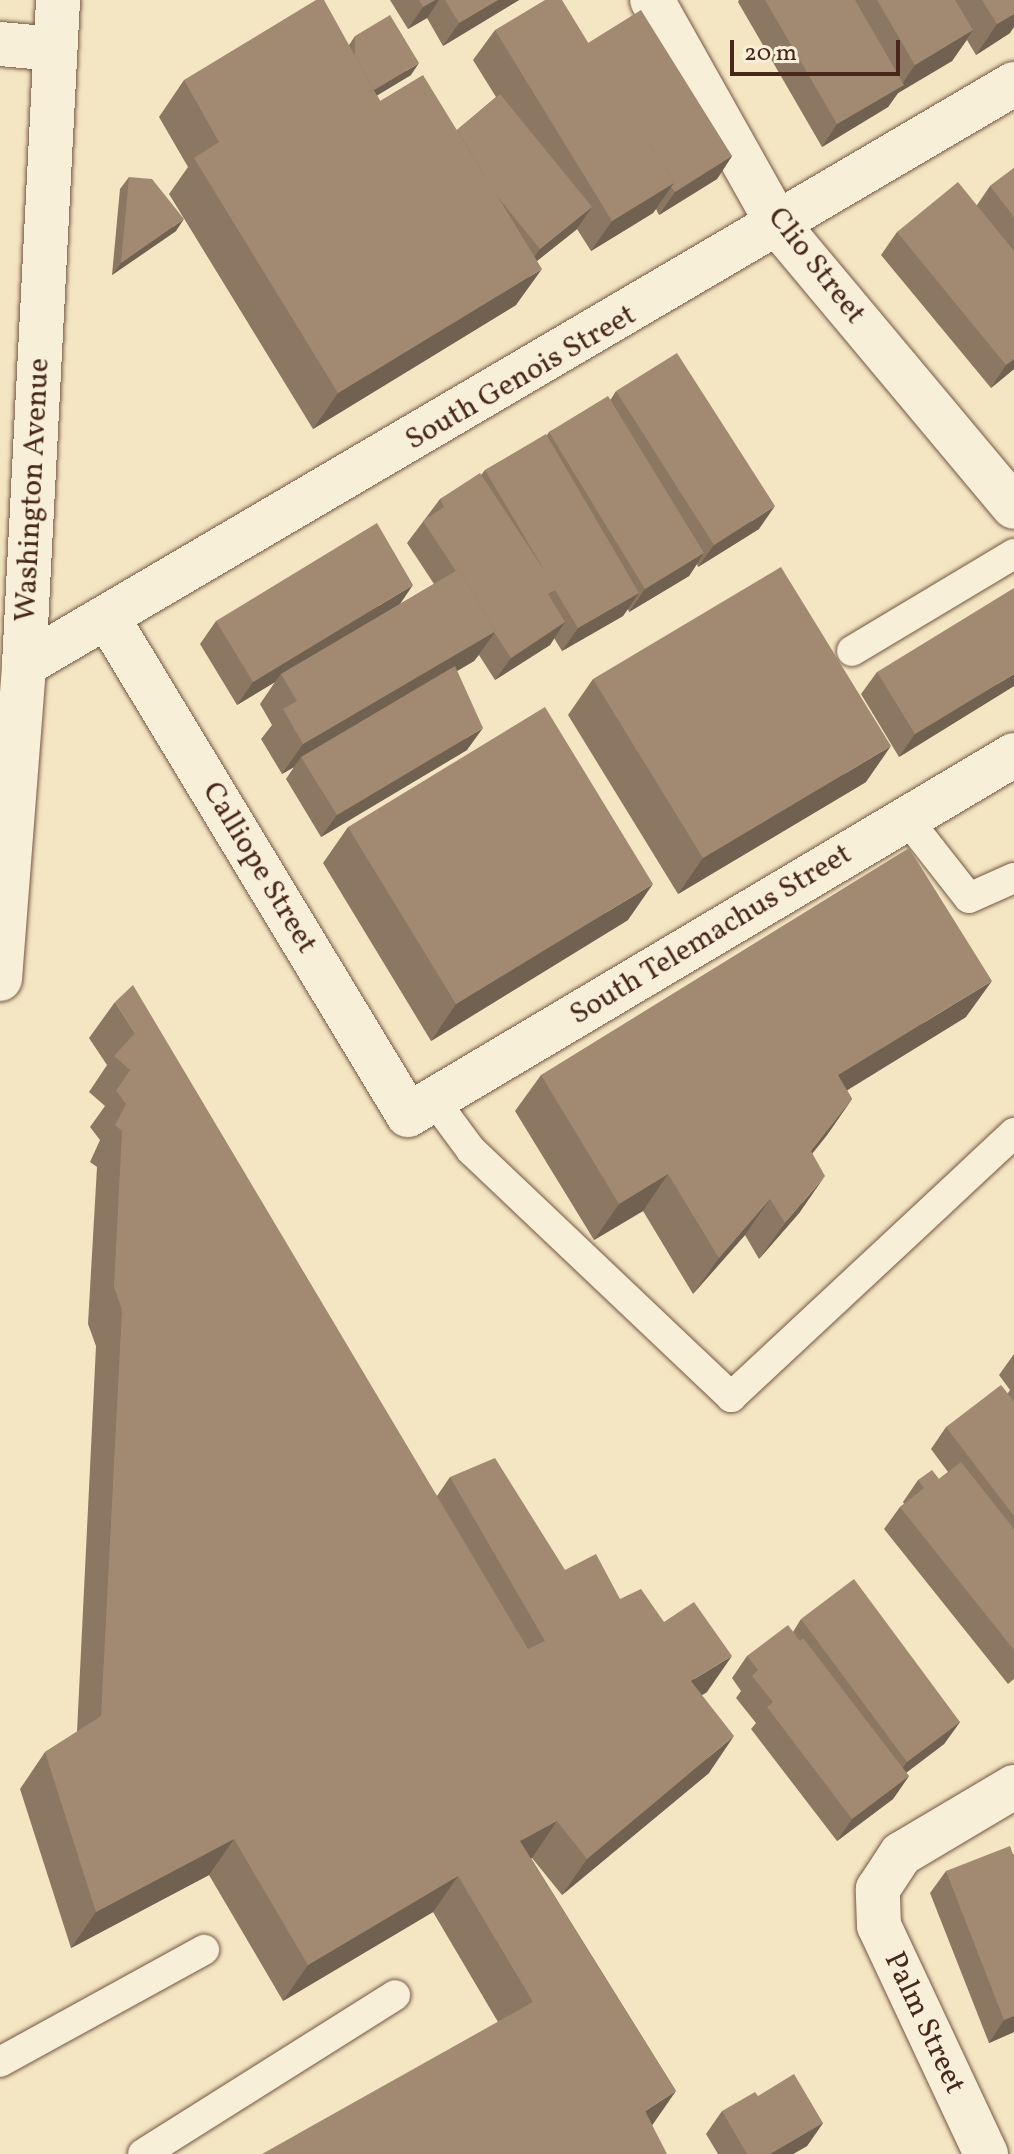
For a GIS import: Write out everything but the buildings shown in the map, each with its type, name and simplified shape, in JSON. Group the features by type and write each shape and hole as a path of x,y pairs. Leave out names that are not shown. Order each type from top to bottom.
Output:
{"street":[{"name":"Washington Avenue","path":"0,979 24,665 58,0"},
{"name":"Clio Street","path":"652,0 779,226 1014,507"},
{"path":"0,44 55,49"},
{"name":"South Genois Street","path":"24,665 109,620 779,226 1014,84"},
{"name":"Calliope Street","path":"109,620 421,1108"},
{"name":"South Telemachus Street","path":"421,1108 1014,755"},
{"name":"Palm Street","path":"982,2153 879,1926 878,1889 901,1854 1014,1787"}],"lane":[{"path":"852,651 1014,554"},
{"path":"907,819 969,898 1014,878"},
{"path":"421,1108 471,1150 731,1397 1014,1133"},
{"path":"0,2062 204,1950"},
{"path":"143,2154 395,1995"}]}
